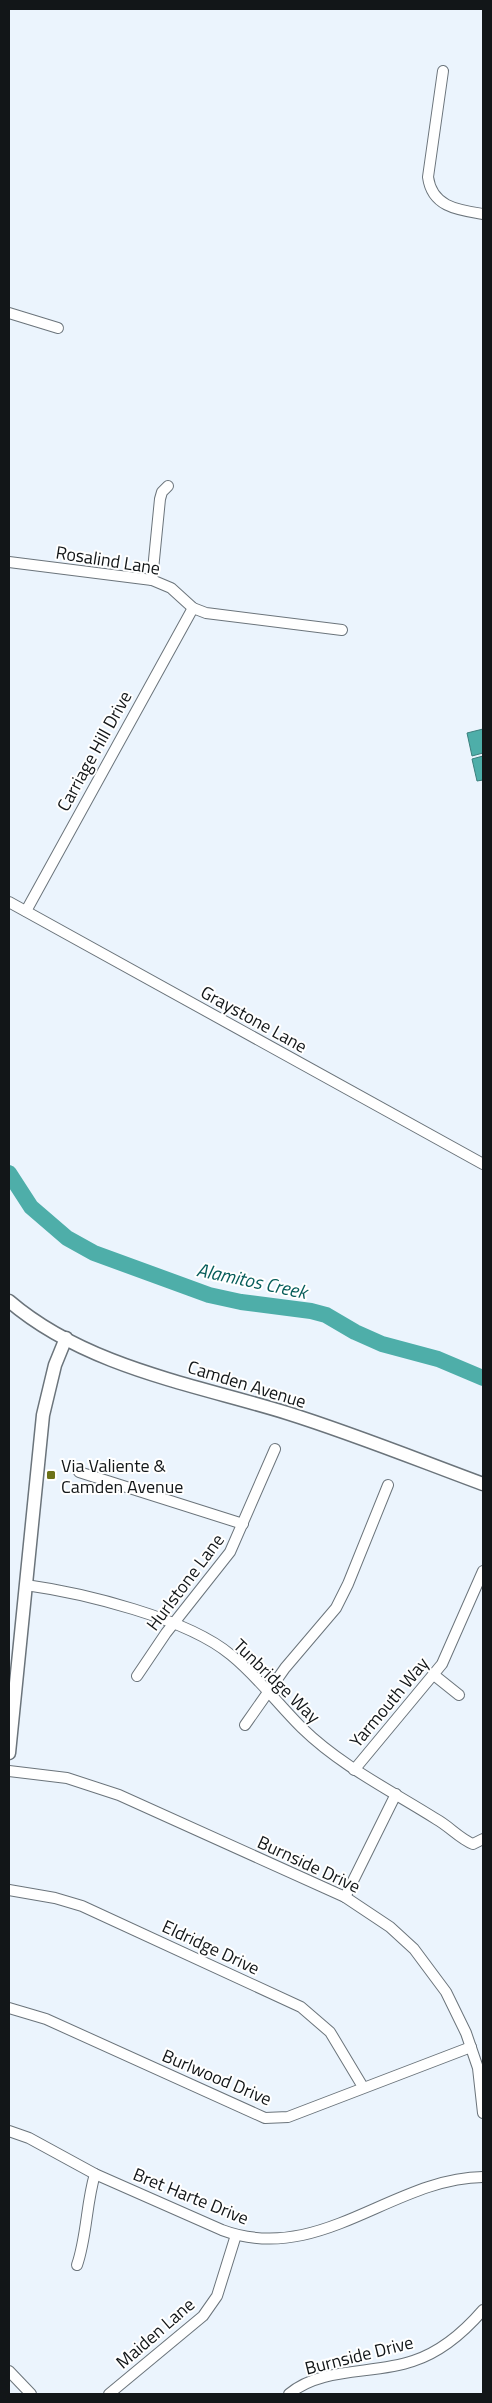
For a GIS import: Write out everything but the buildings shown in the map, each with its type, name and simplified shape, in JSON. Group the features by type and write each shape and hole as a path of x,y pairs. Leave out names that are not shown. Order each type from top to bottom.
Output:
{"street":[{"path":"443,71 428,177 430,188 436,199 446,206 483,214"},
{"path":"9,313 58,328"},
{"path":"152,580 160,499 162,492 168,486"},
{"name":"Rosalind Lane","path":"9,562 152,580 171,588 193,608 206,613 342,630"},
{"name":"Carriage Hill Drive","path":"26,911 193,608"},
{"name":"Graystone Lane","path":"9,902 483,1164"},
{"name":"Camden Avenue","path":"9,1301 33,1320 66,1338 130,1367 298,1417 400,1452 483,1484"},
{"path":"9,1753 43,1415 55,1365 66,1338"},
{"name":"Hurlstone Lane","path":"137,1676 174,1624 230,1552 275,1449"},
{"path":"78,1472 243,1524"},
{"path":"244,1725 270,1692 285,1668 336,1608 348,1584 388,1485"},
{"name":"Yarmouth Way","path":"354,1770 442,1664 483,1571"},
{"name":"Tunbridge Way","path":"26,1585 54,1589 113,1605 174,1624 200,1635 231,1654 323,1747 354,1770 450,1827 467,1841 473,1844 483,1839"},
{"path":"434,1675 459,1695"},
{"name":"Burnside Drive","path":"9,1771 67,1778 119,1795 345,1897 390,1927 414,1949 446,1992 471,2047 478,2068 483,2113"},
{"path":"345,1897 396,1794"},
{"name":"Eldridge Drive","path":"9,1890 55,1898 82,1906 301,2007 330,2032 362,2087"},
{"name":"Burlwood Drive","path":"9,2008 46,2019 265,2118 288,2117 362,2087 471,2047"},
{"name":"Bret Harte Drive","path":"9,2131 29,2138 95,2174 236,2235 267,2240 294,2238 324,2229 423,2191 455,2181 483,2177"},
{"path":"77,2265 82,2252 90,2190 95,2174"},
{"name":"Maiden Lane","path":"109,2394 203,2316 217,2296 236,2235"},
{"name":"Burnside Drive","path":"289,2394 296,2388 324,2377 413,2361 452,2340 483,2310"},
{"path":"9,2371 31,2394"}],"shaded area":[{"path":"483,729 483,753 472,756 467,733"},
{"path":"483,756 483,780 477,781 472,759"}],"waterway":[{"name":"Alamitos Creek","path":"9,1173 31,1207 67,1238 94,1253 209,1295 241,1302 311,1311 326,1315 355,1332 382,1344 438,1359 483,1378"}],"place":[{"name":"Via Valiente & Camden Avenue","path":"51,1475"}]}
